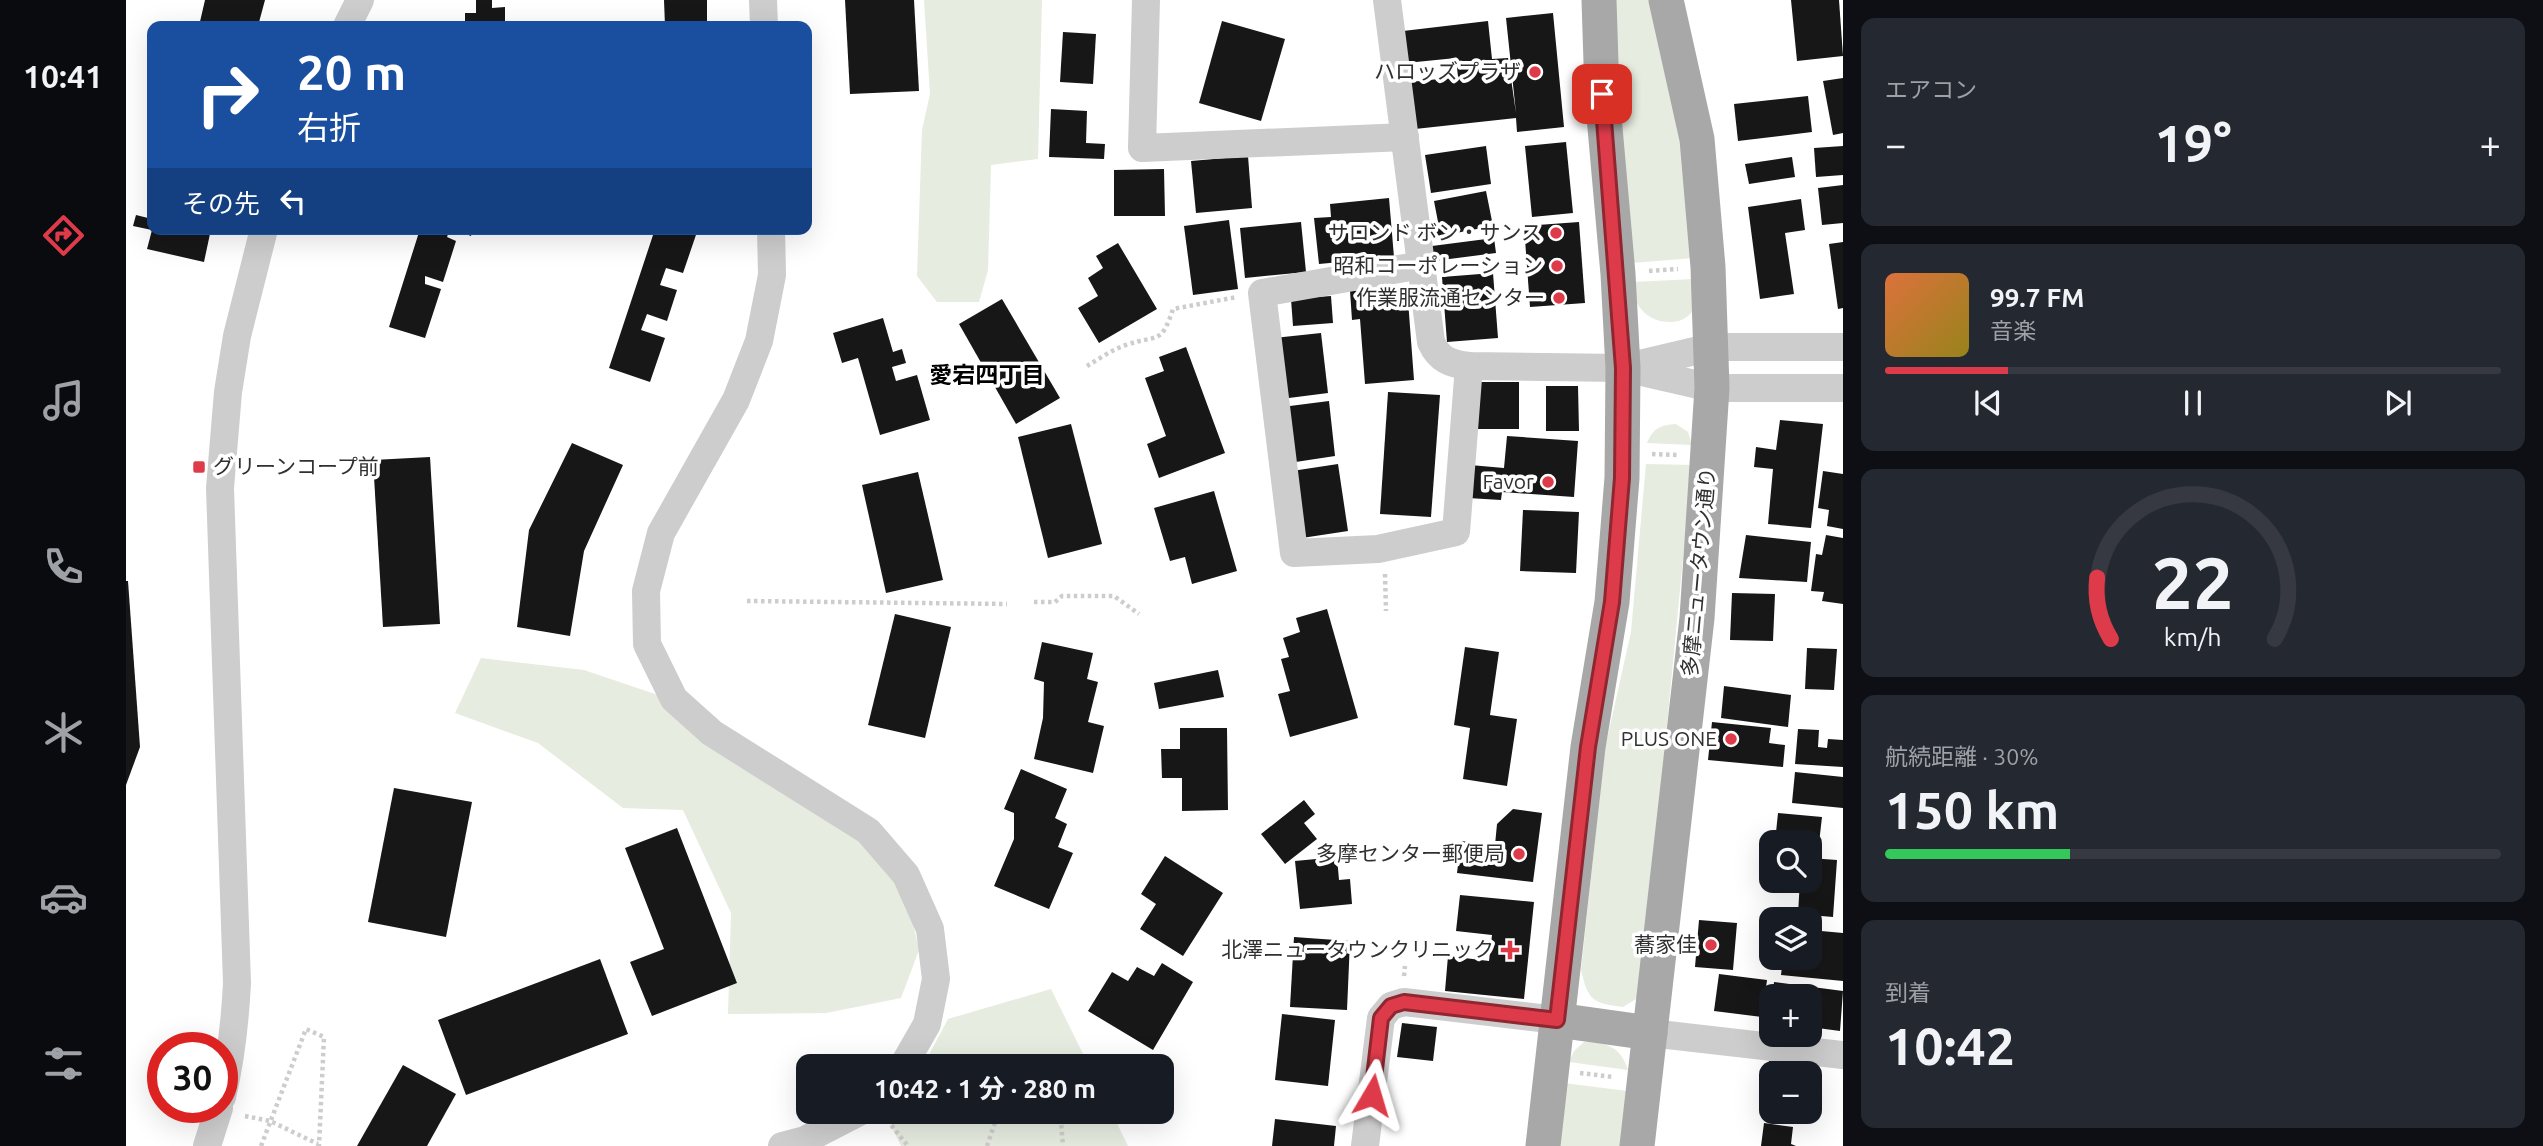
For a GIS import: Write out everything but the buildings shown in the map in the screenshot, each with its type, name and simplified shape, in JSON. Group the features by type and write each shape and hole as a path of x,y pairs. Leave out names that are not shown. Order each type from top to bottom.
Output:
{"main road":[{"path":"1543,1146 1588,747 1612,602 1623,465 1623,368 1602,94 1599,0"},
{"name":"多摩ニュータウン通り","path":"1637,1146 1697,618 1712,388 1712,347 1697,139 1666,0"},
{"path":"1557,1020 1650,1033"}],"street":[{"path":"350,21 360,0"},
{"path":"763,0 764,21"},
{"path":"1146,0 1142,148 1405,137"},
{"path":"1387,0 1431,342 1435,351 1453,364 1469,366 1623,368 1712,388 1843,388"},
{"path":"234,1032 236,983 220,488 228,392 237,336 262,235"},
{"path":"771,235 772,275 759,341 736,400 662,533 646,591 647,644 674,699 712,733 868,831 906,875 930,929 936,979 927,1024 910,1054"},
{"path":"1422,265 1262,293 1294,553 1378,549 1457,532 1469,366"},
{"path":"1623,368 1712,347 1843,347"},
{"path":"1366,1146 1381,1018 1391,1006 1404,1002 1557,1020"},
{"path":"1650,1033 1843,1055"},
{"path":"207,1146 224,1123"},
{"path":"782,1146 805,1140 836,1124"}],"path":[{"path":"1645,272 1690,268"},
{"path":"1087,366 1125,345 1156,339 1167,328 1173,309 1262,293"},
{"path":"1648,453 1689,455"},
{"path":"1384,566 1386,611"},
{"path":"1034,602 1055,602 1062,596 1114,596 1139,614"},
{"path":"747,601 1007,604"},
{"path":"238,1113 270,1121 318,1145 324,1037 306,1029 270,1121 261,1146"},
{"path":"1570,1072 1616,1077"},
{"path":"890,1124 908,1146"},
{"path":"987,1146 995,1124"},
{"path":"1061,1124 1063,1146"}],"shaded area":[{"path":"924,0 1042,0 1038,159 991,165 988,270 979,302 937,302 917,276 922,130 930,94"},
{"path":"1614,0 1651,0 1684,151 1694,258 1632,263 1623,166"},
{"path":"1694,279 1697,294 1693,311 1680,320 1663,322 1655,319 1647,315 1637,303 1633,282"},
{"path":"1676,424 1688,432 1692,445 1647,443 1658,428"},
{"path":"1646,464 1692,465 1642,984 1636,999 1623,1007 1604,1004 1593,998 1586,988 1581,970 1605,748 1631,632"},
{"path":"481,658 584,670 658,695 866,838 903,879 919,950 901,998 826,1013 728,1014 731,913 683,810 623,808 538,743 455,713"},
{"path":"1051,989 1083,1054 929,1054 948,1019"},
{"path":"1584,1042 1612,1047 1621,1056 1628,1070 1569,1062 1574,1051"},
{"path":"1564,1083 1627,1091 1621,1146 1557,1146"},
{"path":"1117,1124 1128,1146 901,1146 891,1125"}],"place":[{"name":"ハロッズプラザ","path":"1535,72"},
{"name":"サロンド ボン・サンス","path":"1556,233"},
{"name":"昭和コーポレーション","path":"1557,266"},
{"name":"作業服流通センター","path":"1559,298"},
{"name":"グリーンコープ前","path":"199,467"},
{"name":"Favor","path":"1548,482"},
{"name":"PLUS ONE","path":"1731,739"},
{"name":"多摩センター郵便局","path":"1519,854"},
{"name":"蕎家佳","path":"1711,945"},
{"name":"北澤ニュータウンクリニック","path":"1510,950"}],"district":[{"name":"愛宕四丁目","path":"987,375"}],"route":[{"path":"1372,1095 1381,1018 1391,1006 1404,1002 1557,1020 1588,747 1612,602 1624,452 1618,274 1602,94"}]}
